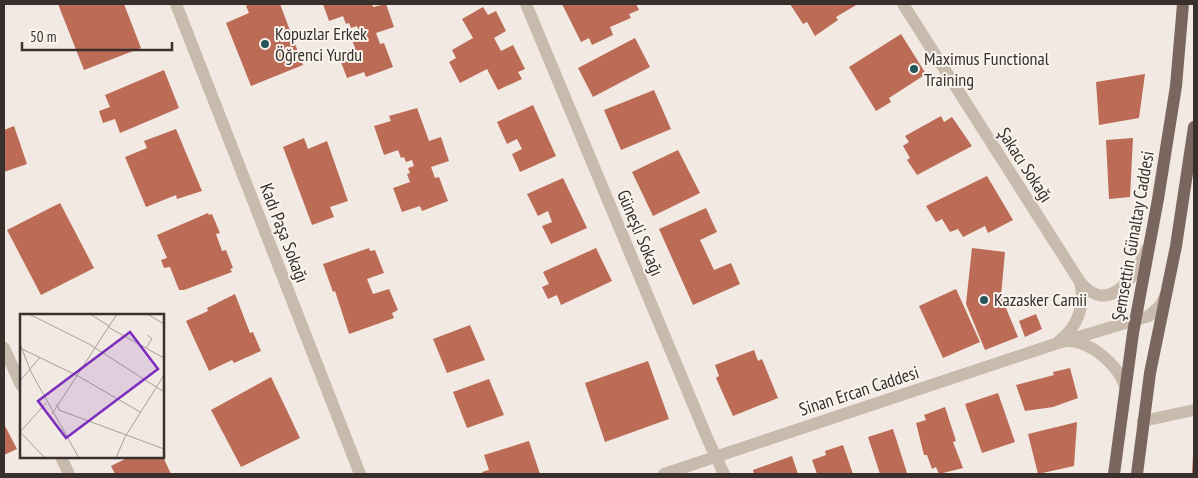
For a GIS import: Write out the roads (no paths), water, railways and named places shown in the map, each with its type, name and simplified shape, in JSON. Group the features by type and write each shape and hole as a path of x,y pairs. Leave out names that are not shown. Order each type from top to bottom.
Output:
{"main road":[{"name":"Şemsettin Günaltay Caddesi","path":"1114,474 1135,320 1176,86 1183,4"},
{"path":"1137,474 1155,346 1168,289 1194,127"}],"street":[{"name":"Kadı Paşa Sokağı","path":"176,4 360,474"},
{"name":"Güneşli Sokağı","path":"526,4 724,474"},
{"name":"Şakacı Sokağı","path":"903,4 1080,282"},
{"path":"1080,282 1089,291 1099,296 1113,294 1132,276 1150,242"},
{"path":"1060,343 1078,317 1082,297 1080,282"},
{"name":"Sinan Ercan Caddesi","path":"664,474 1135,320 1154,312 1162,303 1168,289"},
{"path":"1060,343 1079,342 1098,353 1116,370 1125,386"},
{"path":"4,348 20,383"},
{"path":"1143,421 1194,410"},
{"path":"62,458 70,474"}],"place":[{"name":"Kopuzlar Erkek Öğrenci Yurdu","path":"265,44"},
{"name":"Maximus Functional Training","path":"914,69"},
{"name":"Kazasker Camii","path":"984,300"}]}
